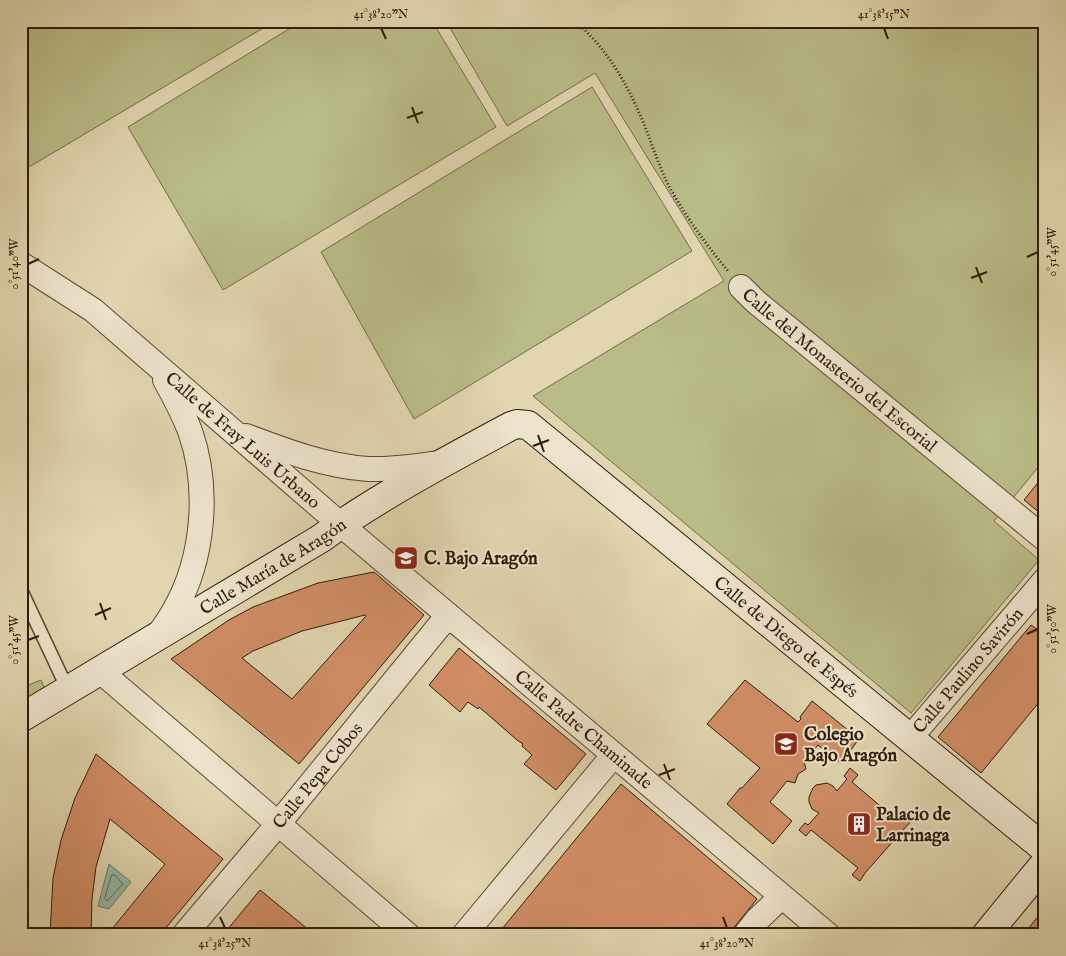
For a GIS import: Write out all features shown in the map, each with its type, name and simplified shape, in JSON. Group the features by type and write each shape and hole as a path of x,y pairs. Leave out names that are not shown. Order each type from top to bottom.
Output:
{"street":[{"name":"Calle de Fray Luis Urbano","path":"21,264 93,310 340,524"},
{"name":"Calle del Monasterio del Escorial","path":"741,287 755,301 1045,539"},
{"name":"Calle de Fray Luis Urbano","path":"146,354 164,378 183,414 196,454 202,492 201,523 196,553 187,582 174,611 157,637"},
{"name":"Calle María de Aragón","path":"21,718 442,463 511,426 528,425"},
{"name":"Calle de Diego de Espés","path":"528,425 1045,849"},
{"path":"231,430 314,461 343,466 368,469 442,463"},
{"name":"Calle Padre Chaminade","path":"340,524 828,935"},
{"name":"Calle Paulino Savirón","path":"910,738 1045,580"},
{"name":"Calle Pepa Cobos","path":"184,935 278,824 440,625 451,618"},
{"path":"100,671 408,935"},
{"path":"464,935 608,763 616,758"},
{"path":"991,933 1045,863"},
{"path":"745,935 757,920 781,897"}],"lane":[{"path":"21,590 68,690"}],"path":[{"name":"Calle del Monasterio del Escorial","path":"575,21 590,34 608,55 624,82 643,122 669,185 719,261 741,287"}],"shaded area":[{"path":"21,21 275,21 24,170 21,165"},
{"path":"302,21 432,21 496,127 223,290 128,127"},
{"path":"446,21 1045,21 1045,459 994,521 1039,560 911,713 533,396 724,281 595,73 507,126"},
{"path":"592,87 692,251 414,419 321,252"},
{"path":"41,680 49,697 21,713 21,688"}],"water":[{"path":"109,864 131,882 109,909 98,906"}],"building":[{"path":"1045,474 1045,517 1024,500"},
{"path":"374,572 424,615 299,764 171,659 229,620 253,607 318,583","holes":["366,616 292,699 242,658 253,651 302,631"]},
{"path":"1031,625 1045,635 1045,695 981,773 938,737"},
{"path":"459,648 586,754 556,790 524,764 532,755 522,746 523,744 479,707 478,709 468,702 460,712 429,685"},
{"path":"745,680 798,722 812,701 859,739 841,763 818,745 804,762 806,769 798,774 795,783 787,781 770,802 792,821 773,844 727,804 760,768 707,724"},
{"path":"96,754 223,859 160,935 107,935 165,864 110,819 96,867 92,899 91,935 50,935 53,878 61,840 75,798"},
{"name":"Palacio de Larrinaga","path":"850,768 858,775 852,782 898,821 904,814 912,820 860,881 852,875 858,868 811,830 806,836 799,830 805,823 808,825 819,813 812,809 809,802 813,788 816,785 827,783 837,791 847,779 844,776"},
{"path":"621,784 757,899 728,935 497,935"},
{"path":"260,890 315,935 223,935"},
{"path":"1045,908 1045,935 1033,935 1027,930"}],"place":[{"name":"C. Bajo Aragón","path":"406,558"},
{"name":"Colegio Bajo Aragón","path":"786,744"},
{"name":"Palacio de Larrinaga","path":"859,824"}]}
